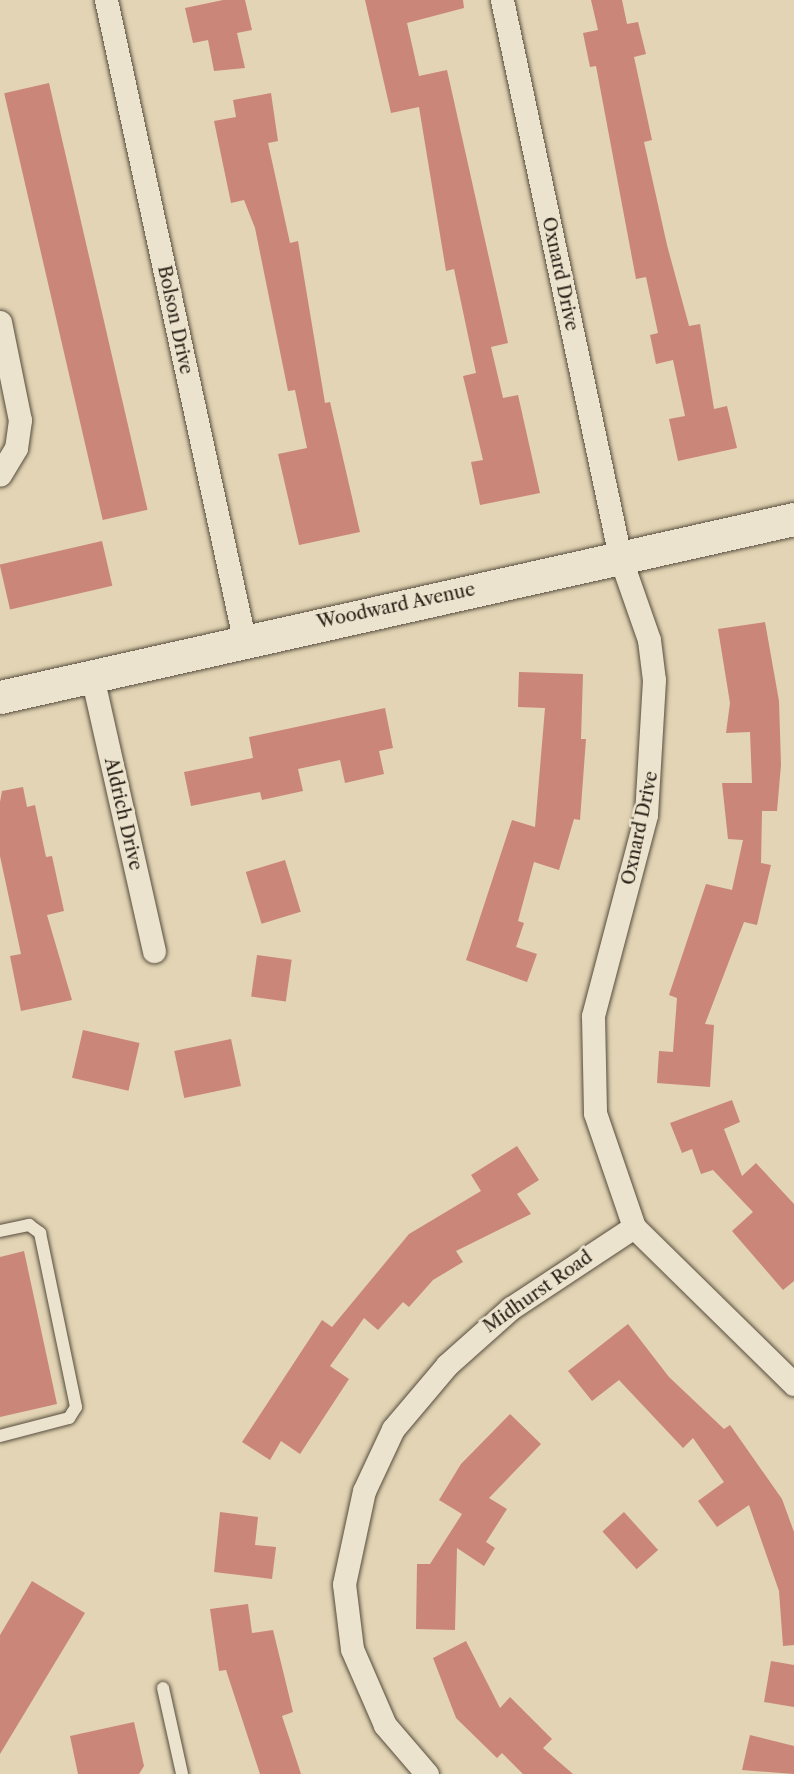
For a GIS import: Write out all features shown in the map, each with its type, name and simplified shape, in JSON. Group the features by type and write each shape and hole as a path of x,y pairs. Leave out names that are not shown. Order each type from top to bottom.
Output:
{"main road":[{"name":"Woodward Avenue","path":"0,697 244,639 794,519"}],"street":[{"name":"Bolson Drive","path":"106,0 244,639"},
{"name":"Oxnard Drive","path":"502,0 620,557 649,640 653,767 636,859 598,990 590,1078 604,1153 634,1227 794,1384"},
{"path":"0,322 20,420 16,448 0,475"},
{"name":"Aldrich Drive","path":"92,676 154,951"},
{"name":"Midhurst Road","path":"427,1774 385,1725 352,1649 345,1573 363,1491 393,1429 447,1365 511,1308 634,1227"}],"lane":[{"path":"0,1231 29,1225 40,1233 76,1407 69,1418 0,1436"},
{"path":"163,1688 182,1774"}],"building":[{"path":"223,0 245,0 252,30 237,33 245,68 214,71 208,40 193,43 185,8"},
{"path":"365,0 463,0 464,8 407,23 419,76 447,70 508,343 491,347 503,398 518,395 540,493 480,505 471,462 483,460 463,376 476,373 454,269 446,271 419,107 391,113"},
{"path":"591,0 622,0 627,24 638,22 646,54 634,57 652,140 644,142 667,245 689,326 700,324 714,409 727,406 737,448 678,461 669,419 685,416 673,360 656,364 650,335 658,333 646,277 636,279 596,66 590,67 583,33 598,30"},
{"path":"49,83 148,510 103,520 4,93"},
{"path":"271,93 278,141 268,143 290,243 298,241 325,403 330,402 360,532 299,545 278,454 307,448 295,390 288,391 255,228 244,200 231,203 214,121 236,117 233,100"},
{"path":"102,541 112,586 10,609 0,565"},
{"path":"765,622 779,701 781,765 777,811 762,811 761,863 771,865 757,925 744,922 705,1024 714,1025 710,1087 657,1083 659,1051 673,1052 677,998 669,995 706,884 732,890 743,840 728,839 722,783 752,783 750,732 726,733 730,703 718,629"},
{"path":"519,672 583,674 581,739 586,739 580,820 574,819 559,870 534,862 518,921 524,923 516,947 537,954 527,982 466,960 512,820 535,827 545,708 518,707"},
{"path":"385,708 393,748 379,751 384,774 345,783 340,760 298,769 303,791 262,800 260,792 191,806 184,772 253,758 249,737"},
{"path":"23,787 27,807 35,805 46,857 52,856 64,911 47,915 72,1000 21,1011 10,956 21,954 0,856 0,802 2,791"},
{"path":"285,860 301,912 262,924 246,872"},
{"path":"257,955 292,960 286,1001 251,997"},
{"path":"83,1030 140,1043 128,1091 72,1078"},
{"path":"231,1039 241,1086 184,1098 174,1051"},
{"path":"732,1100 740,1122 724,1129 742,1176 756,1163 794,1204 794,1281 783,1290 732,1231 753,1212 713,1170 701,1174 692,1149 682,1153 670,1123"},
{"path":"517,1146 539,1180 517,1194 531,1214 456,1251 463,1262 433,1280 409,1307 403,1302 378,1330 364,1318 330,1366 349,1379 300,1454 281,1441 270,1460 242,1442 322,1320 332,1327 409,1234 481,1191 471,1175"},
{"path":"24,1251 57,1404 0,1417 0,1257"},
{"path":"628,1324 669,1377 724,1429 730,1425 782,1499 794,1532 794,1645 783,1646 779,1591 749,1505 717,1527 698,1501 724,1482 693,1438 683,1448 619,1380 592,1401 568,1371"},
{"path":"510,1414 541,1444 489,1498 507,1509 486,1542 495,1548 484,1566 457,1548 455,1630 416,1629 417,1564 430,1564 462,1514 439,1500 461,1464"},
{"path":"220,1512 258,1517 255,1545 276,1547 272,1579 214,1572"},
{"path":"624,1512 658,1550 637,1569 602,1531"},
{"path":"32,1581 85,1613 0,1754 0,1635"},
{"path":"248,1604 252,1633 273,1630 293,1712 282,1716 301,1774 260,1774 226,1670 219,1671 210,1609"},
{"path":"466,1641 500,1708 510,1697 552,1739 543,1748 573,1774 523,1774 502,1753 497,1758 456,1718 433,1658"},
{"path":"771,1661 794,1665 794,1707 764,1702"},
{"path":"134,1722 144,1766 139,1774 78,1774 70,1736"},
{"path":"750,1735 794,1746 794,1774 742,1770"}]}
